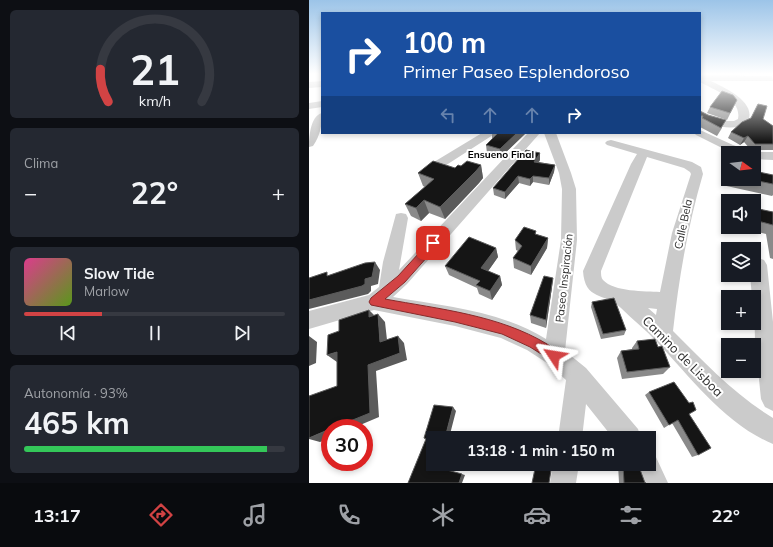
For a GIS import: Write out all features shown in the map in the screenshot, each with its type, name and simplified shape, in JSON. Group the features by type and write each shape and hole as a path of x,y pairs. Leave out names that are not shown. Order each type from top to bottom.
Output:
{"street":[{"path":"724,97 735,99"},
{"path":"701,115 724,124 740,124 743,121 745,112 740,103 731,97"},
{"path":"309,106 321,104"},
{"path":"309,144 318,129 321,119"},
{"path":"309,151 319,144 318,129"},
{"path":"433,168 488,134"},
{"path":"309,320 381,296 401,279 533,134"},
{"name":"Paseo Inspiración","path":"550,134 565,173 569,194 569,240 554,356"},
{"path":"701,134 725,146"},
{"name":"Calle Bela","path":"611,142 688,165 696,170 697,174 686,204 667,301 663,334"},
{"name":"Camino de Lisboa","path":"644,152 637,164 592,271 593,282 598,287 623,298 663,334 713,387 750,418 773,432"},
{"path":"761,155 773,156"},
{"path":"381,296 391,262 401,218"},
{"path":"760,282 769,343 773,399"},
{"path":"381,296 504,329 534,343 554,356 578,376 623,431"},
{"path":"623,298 667,301"},
{"path":"571,431 578,376"},
{"path":"563,483 565,471"},
{"path":"649,471 655,483"}],"building":[{"path":"718,97 734,97 737,100 730,113 710,107"},
{"path":"758,104 767,106 763,119 773,126 773,144 755,144 748,136 744,138 731,132 742,122 751,118"},
{"path":"701,112 726,120 721,128 702,118 703,116 701,116"},
{"path":"497,134 516,134 500,149 486,145"},
{"path":"526,150 540,153 534,162 555,165 549,178 533,176 530,179 518,176 505,192 493,188"},
{"path":"433,161 455,168 458,165 461,166 467,161 481,165 440,207 424,200 416,208 405,204 434,179 418,173"},
{"path":"761,172 773,175 773,184 761,182"},
{"path":"761,209 773,212 773,225 761,222"},
{"path":"524,227 536,231 535,234 548,238 531,266 513,258 522,246 515,240"},
{"path":"469,237 496,248 481,268 500,276 490,291 476,285 480,281 445,266"},
{"path":"375,262 372,277 365,279 365,284 362,286 309,300 309,278 327,272 327,276 365,263"},
{"path":"544,276 553,278 546,320 530,315"},
{"path":"614,298 626,330 603,334 592,302"},
{"path":"369,310 369,317 378,314 380,342 398,336 400,353 368,365 370,413 355,419 321,419 321,433 309,438 309,396 337,386 337,352 327,355 328,335 339,331 339,320"},
{"path":"655,339 658,347 662,346 670,367 627,372 621,351 639,349 637,341"},
{"path":"674,382 689,403 693,402 696,410 689,414 711,448 698,455 678,420 669,425 649,392"},
{"path":"434,405 453,407 447,431 426,431"},
{"path":"426,439 426,471 451,471 462,474 459,483 408,483"},
{"path":"535,471 551,471 549,483 532,483"},
{"path":"623,471 641,471 645,483 624,483"}],"district":[{"name":"Ensueno Final","path":"501,154"}],"route":[{"path":"433,243 401,279 375,302 455,317 504,329 534,343 554,356"}]}
